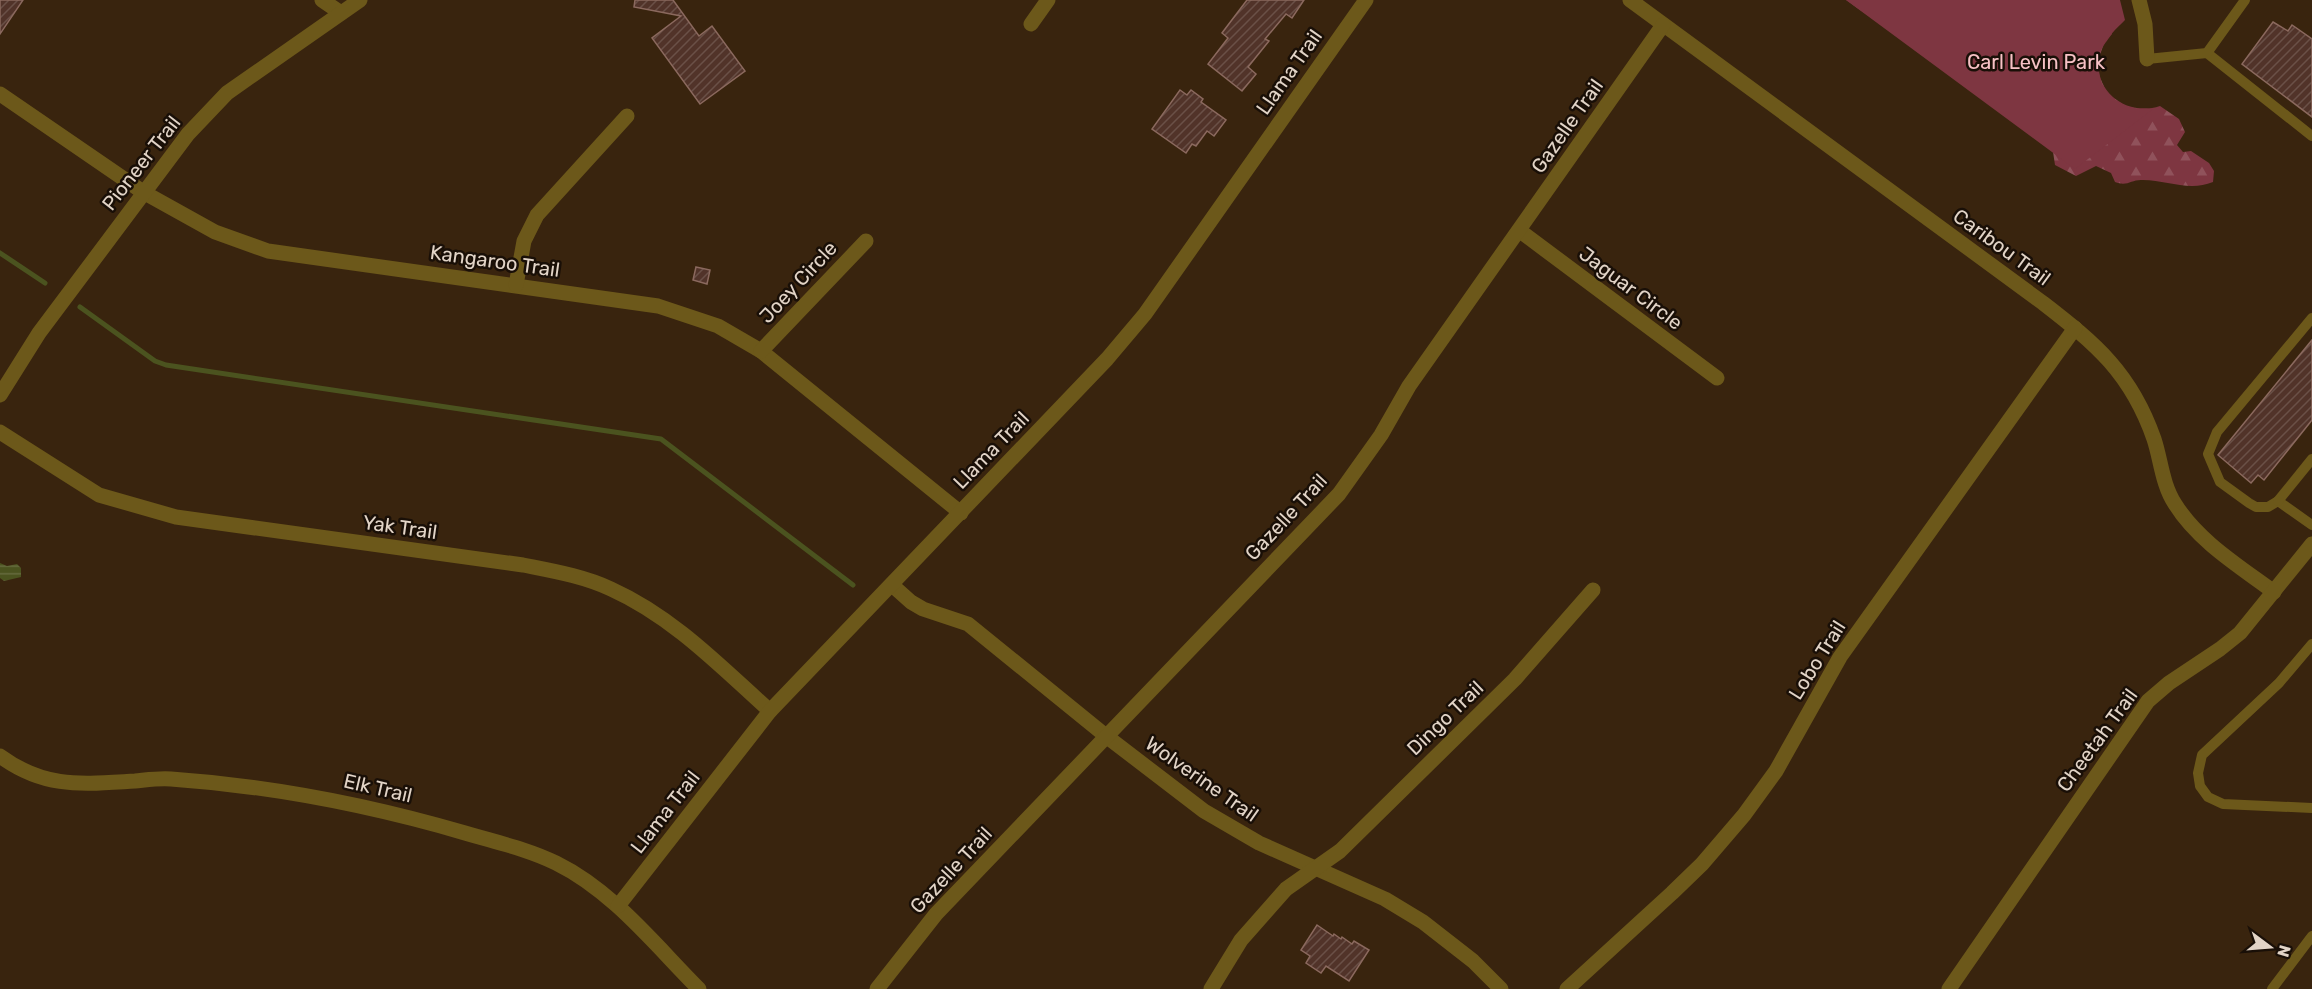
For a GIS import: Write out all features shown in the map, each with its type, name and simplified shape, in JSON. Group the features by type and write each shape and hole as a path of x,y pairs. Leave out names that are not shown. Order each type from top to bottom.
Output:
{"street":[{"path":"322,0 341,13"},
{"name":"Pioneer Trail","path":"0,395 39,333 188,134 227,93 360,0"},
{"path":"1031,24 1048,0"},
{"name":"Llama Trail","path":"618,906 770,711 1107,359 1145,314 1366,0"},
{"name":"Caribou Trail","path":"1630,0 2075,328 2105,354 2139,404 2154,440 2165,483 2174,503 2189,524 2209,542 2274,592"},
{"path":"2139,0 2145,24 2147,59"},
{"name":"Gazelle Trail","path":"877,989 936,914 1339,494 1381,435 1409,386 1663,25"},
{"name":"Kangaroo Trail","path":"0,94 143,192 214,232 268,250 658,306 718,326 761,351 961,513"},
{"path":"516,285 524,241 537,215 627,116"},
{"name":"Jaguar Circle","path":"1520,231 1717,378"},
{"name":"Joey Circle","path":"761,351 866,241"},
{"name":"Lobo Trail","path":"1567,989 1679,886 1744,814 1776,771 1840,657 2075,328"},
{"name":"Yak Trail","path":"0,432 99,495 176,517 523,565 566,573 610,588 647,608 683,632 770,711"},
{"name":"Cheetah Trail","path":"1949,989 2148,701 2169,683 2240,633 2310,551"},
{"name":"Wolverine Trail","path":"892,585 911,602 923,609 968,624 1106,736 1204,811 1259,843 1385,899 1423,922 1473,961 1501,989"},
{"name":"Dingo Trail","path":"1211,989 1241,940 1286,889 1340,851 1515,679 1593,590"},
{"name":"Elk Trail","path":"0,756 27,773 58,783 88,784 167,778 242,784 320,796 412,818 521,850 556,863 618,906 699,989"}],"lane":[{"path":"2207,53 2245,0"},
{"path":"2147,59 2207,53 2312,136"},
{"path":"2312,318 2217,432 2208,454 2220,482 2256,507 2268,507 2278,501 2312,459"},
{"path":"2278,501 2312,525"},
{"path":"2312,644 2279,682 2202,754 2198,773 2200,786 2208,797 2223,804 2312,808"},
{"path":"2272,989 2312,936"}],"green space":[{"name":"Carl Levin Park","path":"1846,0 2100,0 2112,34 2102,49 2099,63 2100,76 2105,87 2122,103 2134,108 2147,109 2160,106 2179,119 2185,132 2177,145 2183,152 2191,151 2209,163 2214,171 2213,182 2195,186 2152,180 2119,183 2115,182 2111,173 2096,166 2076,176 2055,165 2052,145"},
{"name":"Carl Levin Park","path":"1846,0 2120,0 2125,20 2108,38 2101,50 2098,68 2100,77 2107,92 2120,103 2132,108 2153,109 2075,169"}],"shaded area":[{"path":"0,563 7,566 17,564 21,568 21,577 4,581 0,578"}],"building":[{"path":"0,0 23,0 0,34"},
{"path":"635,0 673,0 699,36 712,26 745,71 700,104 652,38 681,16 634,7"},
{"path":"1247,0 1304,0 1292,18 1286,14 1265,39 1269,41 1248,67 1256,74 1242,91 1208,64 1228,38 1222,33"},
{"path":"2273,22 2288,31 2292,25 2312,39 2312,117 2242,64"},
{"path":"1180,90 1187,95 1191,90 1203,99 1201,102 1226,120 1214,136 1207,131 1196,146 1192,144 1186,153 1152,129"},
{"path":"696,267 710,270 707,284 693,280"},
{"path":"2312,340 2312,420 2264,480 2258,475 2251,483 2218,455"},
{"path":"1317,925 1333,936 1334,934 1341,939 1342,937 1352,944 1354,941 1369,950 1349,981 1326,966 1321,973 1306,963 1310,956 1301,950"}],"waterway":[{"path":"0,253 45,283"},
{"path":"80,307 155,361 166,365 661,439 853,585"}]}
